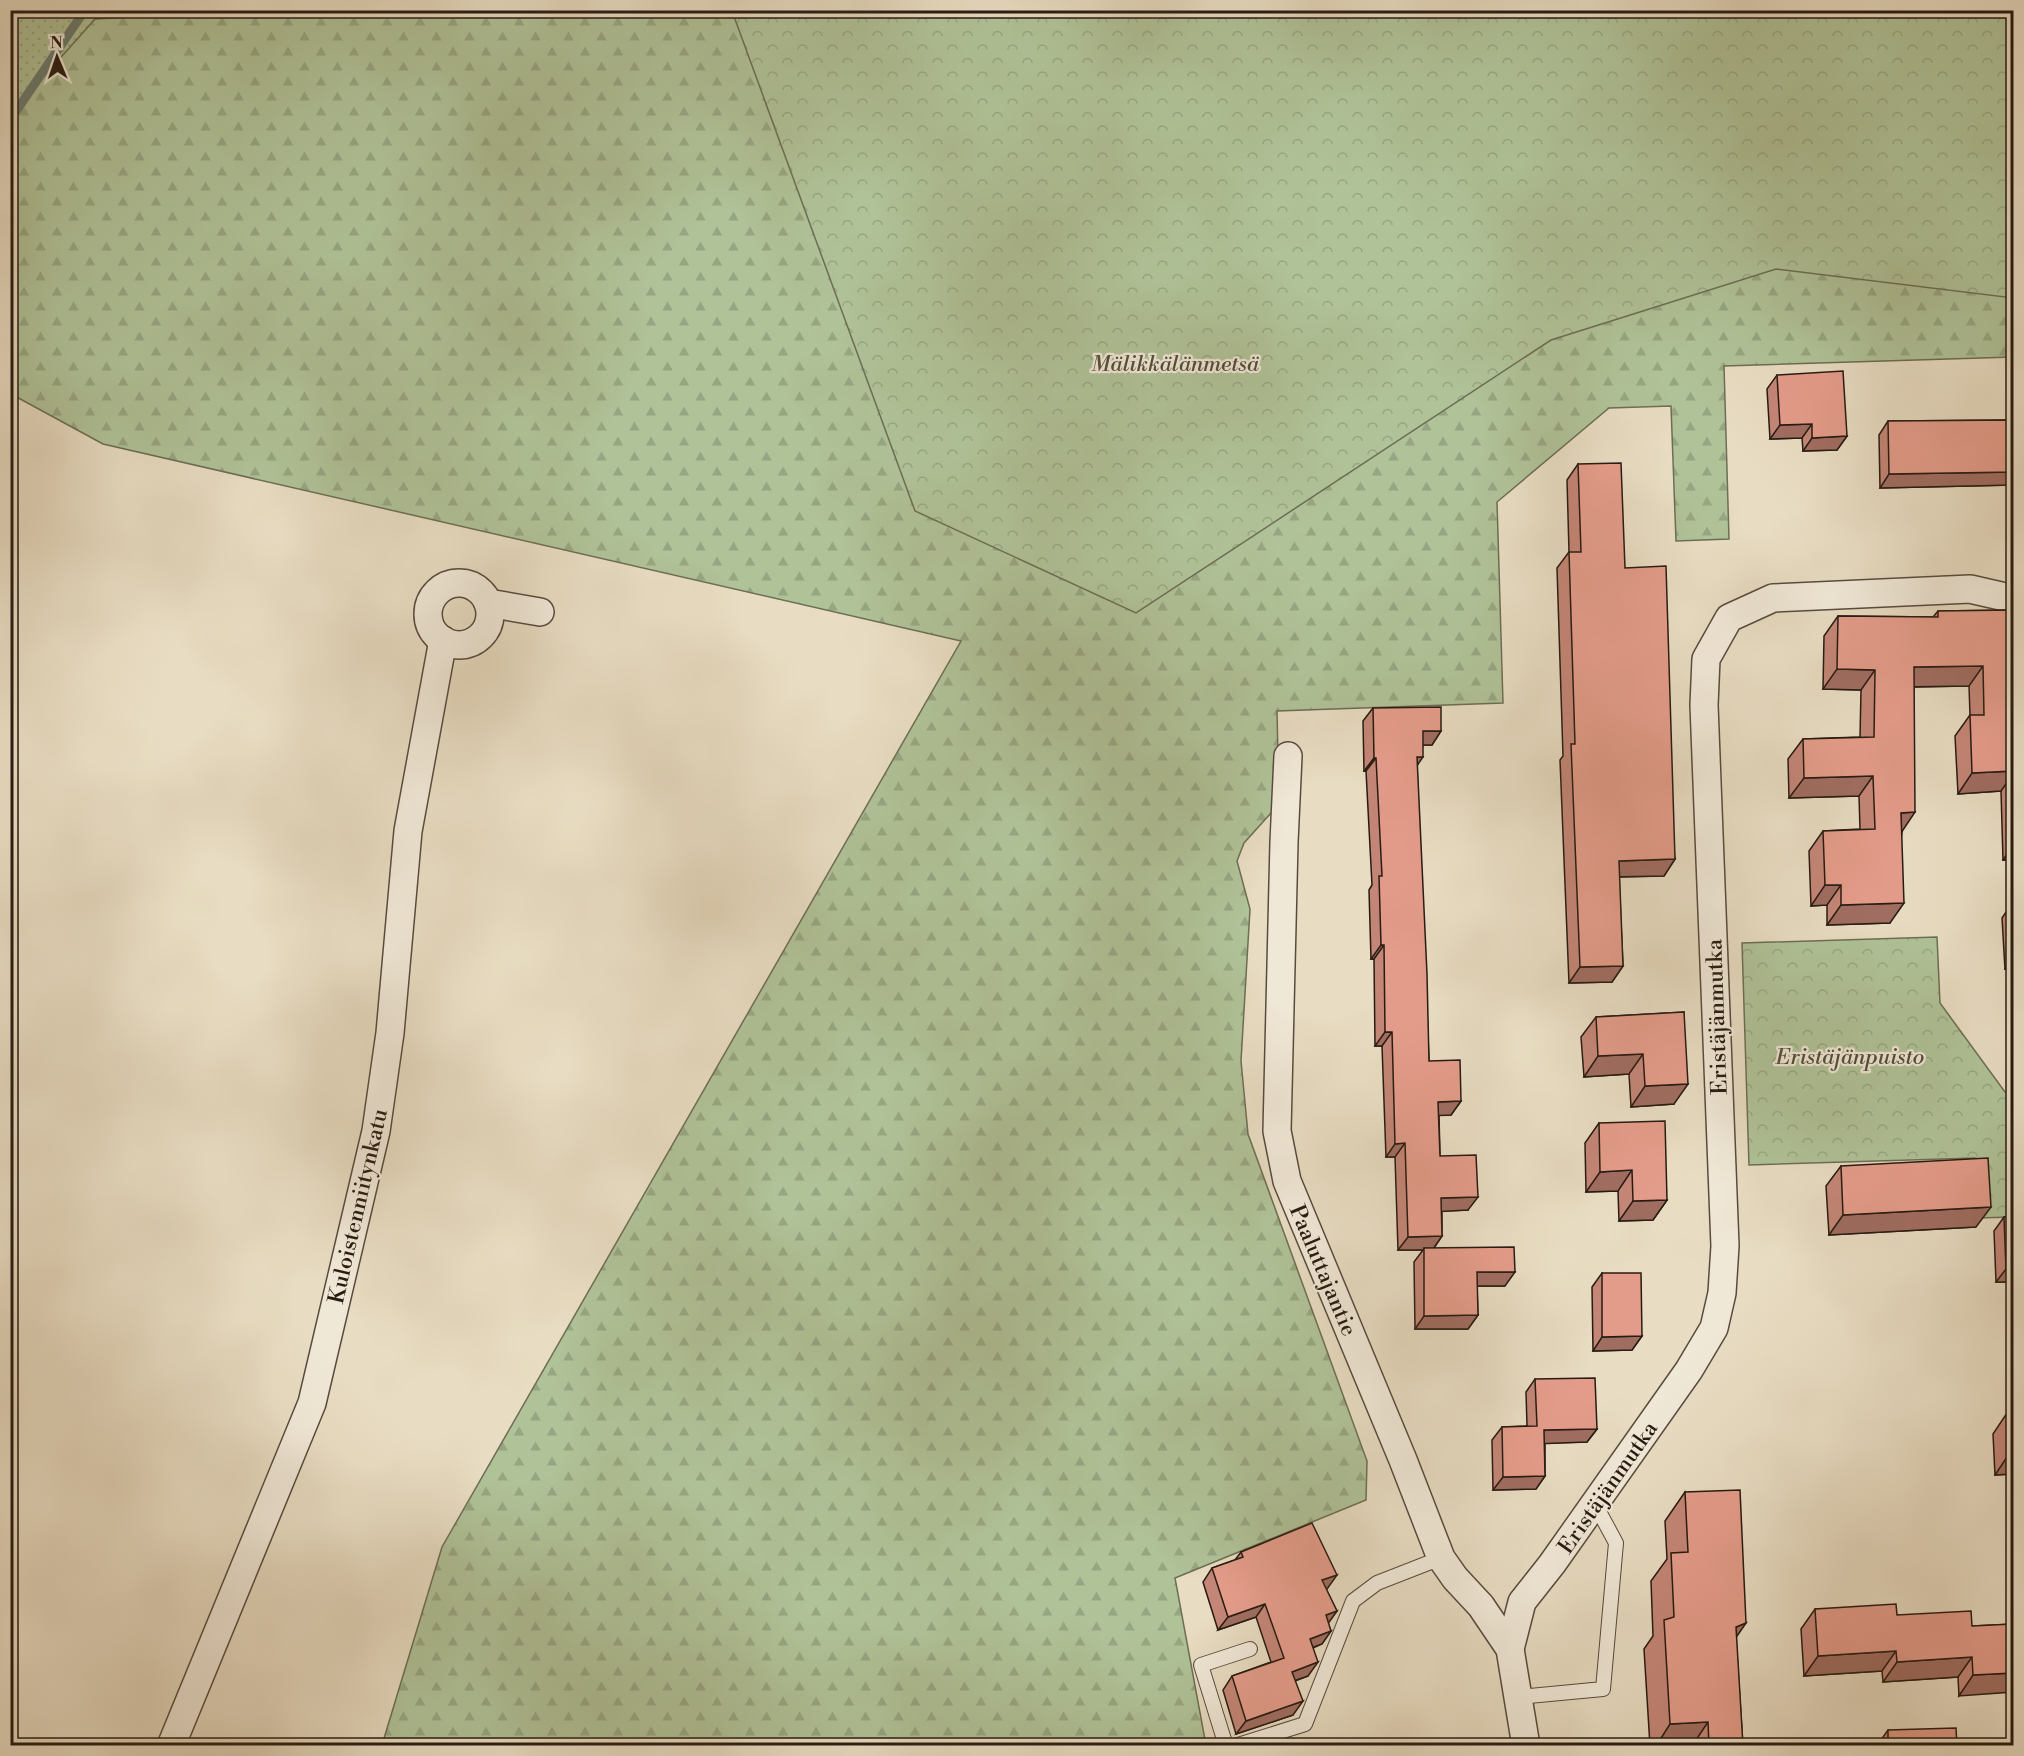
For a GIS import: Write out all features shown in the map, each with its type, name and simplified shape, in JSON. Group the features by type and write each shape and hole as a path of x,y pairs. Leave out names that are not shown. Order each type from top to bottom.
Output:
{"street":[{"path":"466,584 476,588 488,603 489,623 478,639 469,644 459,645 442,640 429,621 428,610 431,600 446,586 466,584"},
{"name":"Eristäjänmutka","path":"1510,1648 1522,1602 1689,1370 1714,1328 1722,1293 1725,1246 1704,705 1706,659 1729,618 1773,598 1971,589 2013,599"},
{"path":"488,603 540,612"},
{"name":"Kuloistenniitynkatu","path":"171,1746 312,1403 376,1131 390,1033 408,831 442,640"},
{"name":"Paaluttajantie","path":"1288,756 1277,1131 1287,1181 1403,1460 1440,1558 1480,1606 1510,1648 1526,1746"}],"lane":[{"path":"1518,1697 1603,1689 1616,1543 1594,1504"},
{"path":"1235,1746 1305,1724 1353,1600 1377,1583 1440,1558"},
{"path":"1226,1746 1201,1665 1250,1649"}],"green space":[{"name":"Mälikkälänmetsä","path":"191,10 2013,11 2013,357 1724,366 1729,539 1676,541 1671,406 1609,408 1497,502 1503,703 1277,711 1279,804 1244,843 1237,861 1250,909 1241,1061 1248,1134 1367,1461 1366,1500 1175,1578 1206,1745 382,1745 442,1547 961,641 103,444 11,394 11,120 30,92 95,19 182,14"},
{"path":"11,11 191,11 182,14 11,120"},
{"path":"732,11 2013,11 2013,298 1776,269 1551,340 1136,613 915,511"},
{"name":"Eristäjänpuisto","path":"1937,937 1940,1003 2005,1092 2013,1092 2013,1217 1978,1218 1975,1158 1749,1165 1742,943"}],"building":[{"path":"1843,371 1847,436 1812,438 1812,424 1780,425 1777,375"},
{"path":"2013,420 2013,472 1889,474 1888,421"},
{"path":"1621,463 1625,568 1666,566 1675,859 1619,861 1623,966 1580,967 1571,744 1575,744 1569,552 1581,552 1578,464"},
{"path":"2013,610 2013,771 1972,773 1970,715 1984,715 1983,666 1914,667 1915,812 1901,813 1904,903 1841,905 1841,885 1825,885 1823,831 1875,829 1873,776 1804,778 1803,739 1874,737 1875,670 1837,669 1838,616 1938,617 1938,611"},
{"path":"1441,707 1441,731 1423,731 1423,757 1417,757 1429,1061 1460,1060 1461,1101 1438,1102 1440,1156 1476,1155 1478,1197 1441,1198 1442,1236 1408,1237 1405,1143 1395,1144 1392,1032 1385,1032 1384,945 1381,945 1379,876 1382,876 1373,708"},
{"path":"1684,1012 1688,1084 1645,1086 1643,1054 1598,1056 1596,1017"},
{"path":"1665,1121 1667,1200 1633,1201 1632,1170 1600,1172 1599,1123"},
{"path":"1988,1158 1991,1207 1843,1215 1841,1166"},
{"path":"2004,1217 2013,1217 2013,1269 2006,1269"},
{"path":"1514,1247 1515,1272 1477,1272 1478,1315 1424,1316 1424,1248"},
{"path":"1602,1273 1641,1273 1642,1336 1602,1337"},
{"path":"1595,1378 1597,1429 1544,1430 1545,1476 1503,1477 1502,1427 1537,1426 1535,1379"},
{"path":"2007,1413 2013,1413 2013,1454 2009,1454"},
{"path":"1740,1490 1746,1623 1736,1627 1743,1746 1709,1746 1708,1722 1670,1724 1664,1620 1674,1617 1671,1553 1688,1552 1685,1492"},
{"path":"1312,1523 1337,1575 1322,1580 1337,1611 1326,1615 1331,1631 1310,1639 1318,1662 1292,1672 1303,1701 1246,1721 1232,1676 1284,1658 1265,1604 1228,1617 1212,1568 1243,1557 1241,1552"},
{"path":"1896,1604 1897,1615 1971,1611 1972,1626 2013,1624 2013,1673 1973,1675 1972,1657 1897,1662 1896,1651 1818,1656 1815,1609"},
{"path":"1956,1728 1957,1746 1888,1746 1888,1730"},
{"path":"1327,1739 1330,1746 1309,1746"}],"waterway":[{"path":"10,120 85,10"}]}
